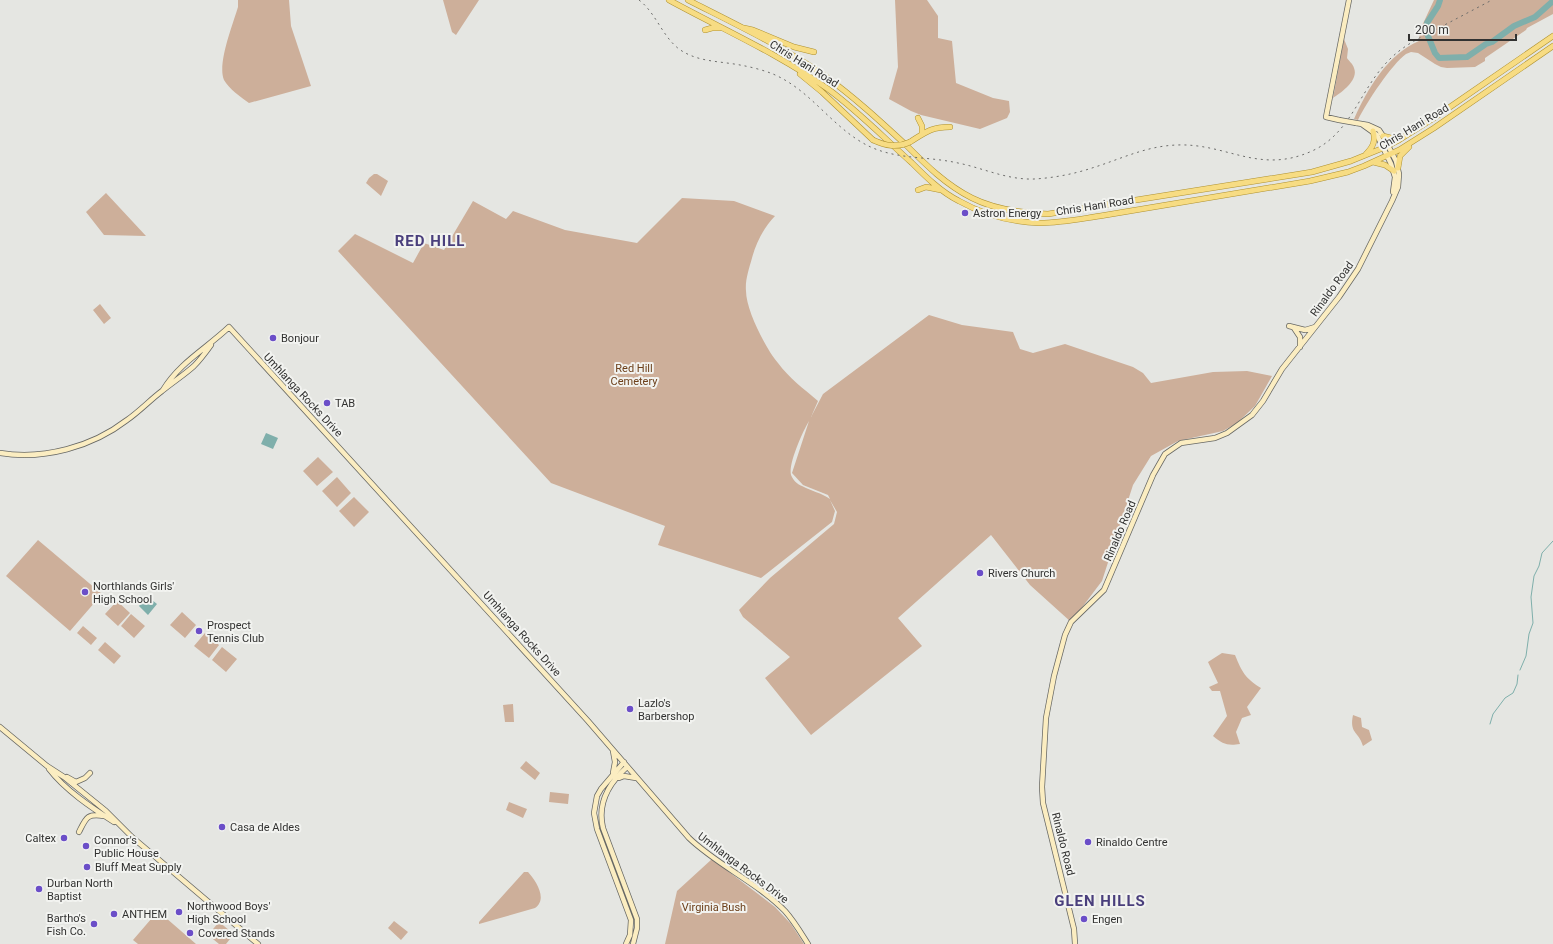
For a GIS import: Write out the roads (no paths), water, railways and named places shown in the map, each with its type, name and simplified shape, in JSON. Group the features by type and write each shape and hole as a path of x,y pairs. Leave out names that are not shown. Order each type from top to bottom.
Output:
{"main road":[{"name":"Chris Hani Road","path":"669,0 793,66 816,80 843,101 942,190 958,201 976,210 994,216 1024,222 1053,222 1100,216 1310,181 1348,172 1390,155 1417,139 1553,46"},
{"name":"Chris Hani Road","path":"688,0 793,56 833,82 857,101 934,172 961,192 1006,210 1032,214 1060,213 1312,172 1362,157 1399,140 1434,118 1553,36"},
{"path":"738,27 753,30 794,47 814,52"},
{"path":"705,30 721,28"},
{"path":"793,66 873,140 889,146 899,146 910,142 922,133 935,128 950,127"},
{"path":"918,118 922,126 922,133"},
{"path":"1362,157 1373,146 1373,131"},
{"path":"1383,136 1399,140"},
{"path":"1372,162 1396,169 1403,153 1417,139"},
{"path":"918,190 926,187 942,190"}],"street":[{"path":"1349,0 1326,117 1374,127 1383,136 1386,147"},
{"path":"1358,124 1373,131 1386,147"},
{"name":"Rinaldo Road","path":"1075,944 1074,930 1044,803 1042,787 1044,727 1054,676 1067,630 1069,625 1076,617 1104,590 1158,465 1165,454 1176,446 1186,442 1221,436 1233,430 1252,415 1260,405 1282,369 1353,277 1388,207 1394,188 1396,169 1386,147"},
{"name":"Umhlanga Rocks Drive","path":"215,340 229,327 496,618 694,843 785,911 808,944"},
{"path":"1300,347 1300,338 1292,327 1305,330 1315,327"},
{"path":"163,390 188,361 215,340 228,334 237,336"},
{"path":"0,453 28,455 48,453 89,442 110,432 128,420 193,367 215,340"},
{"path":"0,727 47,766 106,811 120,827"},
{"path":"613,750 615,762 614,772 601,807 601,821 635,911 637,928 633,944"},
{"path":"626,764 598,796 595,809 595,821 629,913 631,928 626,944"},
{"path":"47,766 59,780 120,827 258,944"},
{"path":"58,773 76,782 85,778 90,773"},
{"path":"611,781 624,776 638,779"},
{"path":"79,832 85,819 90,816 94,815 106,817"},
{"path":"629,913 635,911"}],"water":[{"path":"266,433 278,438 273,449 261,444"},
{"path":"147,596 157,604 148,615 139,606"}],"waterway":[{"path":"1440,0 1438,6 1427,23 1428,36 1435,53 1439,58 1467,57 1486,44 1492,42 1514,26 1535,17 1553,1"},
{"path":"1520,670 1526,656 1529,634 1533,623 1531,597 1534,576 1539,566 1542,553 1553,541"},
{"path":"1490,724 1493,714 1505,698 1513,693 1517,684 1518,675"}],"railway":[{"path":"639,0 650,11 668,38 679,49 701,59 757,69 785,80 807,96 847,132 870,147 894,154 967,165 1005,176 1024,179 1056,177 1078,172 1144,150 1166,146 1177,145 1212,148 1243,156 1276,160 1293,158 1312,151 1326,143 1337,133 1355,109 1371,83 1395,54 1417,39 1492,0"}],"place":[{"name":"Astron Energy","path":"965,213"},
{"name":"Bonjour","path":"273,338"},
{"name":"TAB","path":"327,403"},
{"name":"Rivers Church","path":"980,573"},
{"name":"Northlands Girls' High School","path":"85,592"},
{"name":"Prospect Tennis Club","path":"199,631"},
{"name":"Lazlo's Barbershop","path":"630,709"},
{"name":"Casa de Aldes","path":"222,827"},
{"name":"Caltex","path":"64,838"},
{"name":"Rinaldo Centre","path":"1088,842"},
{"name":"Connor's Public House","path":"86,846"},
{"name":"Bluff Meat Supply","path":"87,867"},
{"name":"Durban North Baptist","path":"39,889"},
{"name":"Northwood Boys' High School","path":"179,912"},
{"name":"ANTHEM","path":"114,914"},
{"name":"Engen","path":"1084,919"},
{"name":"Bartho's Fish Co.","path":"94,924"},
{"name":"Covered Stands","path":"190,933"}],"district":[{"name":"RED HILL","path":"430,241"},
{"name":"GLEN HILLS","path":"1100,901"}],"park label":[{"name":"Red Hill Cemetery","path":"634,374"},
{"name":"Virginia Bush","path":"714,907"}]}
